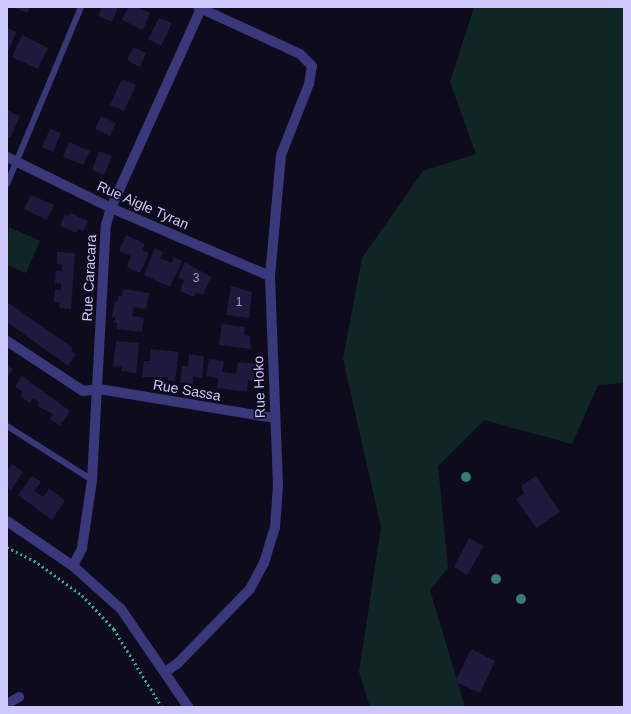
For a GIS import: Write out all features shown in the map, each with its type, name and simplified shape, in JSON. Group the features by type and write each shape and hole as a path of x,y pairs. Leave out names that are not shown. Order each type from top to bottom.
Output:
{"street":[{"name":"Rue Hoko","path":"165,672 177,664 250,589 264,563 276,528 278,485 274,418 270,276 281,156 309,84 312,66 300,54 200,8"},
{"name":"Rue Caracara","path":"73,566 82,548 92,480 106,225 111,208 200,8"},
{"name":"Rue Aigle Tyran","path":"12,159 111,208 270,276"},
{"name":"Rue Sassa","path":"7,342 83,391 96,389 274,418"},
{"path":"7,521 73,566 121,609 188,707"},
{"path":"7,704 19,697"}],"lane":[{"path":"7,184 12,159 81,7"},
{"path":"7,426 92,480"}],"path":[{"path":"7,547 38,563 82,595 114,629 162,707"}],"green space":[{"path":"474,7 624,7 624,383 598,385 572,444 484,420 438,466 448,568 430,590 465,707 370,707 359,672 381,527 343,359 362,258 423,171 476,154 450,82"},
{"path":"9,227 40,241 26,273 7,265"}],"building":[{"path":"12,7 30,7 27,13"},
{"path":"102,7 118,7 112,22 98,16"},
{"path":"128,7 137,7 150,13 143,30 122,20"},
{"path":"159,18 172,23 161,46 148,39"},
{"path":"7,28 16,32 7,55"},
{"path":"22,35 48,48 38,69 12,57"},
{"path":"133,47 146,53 140,67 127,60"},
{"path":"122,79 136,85 124,111 110,105"},
{"path":"7,110 20,116 10,138 7,137"},
{"path":"101,116 116,123 110,136 95,129"},
{"path":"50,129 61,133 53,152 42,147"},
{"path":"69,142 90,151 83,165 63,157"},
{"path":"99,151 112,156 104,175 92,170"},
{"path":"31,195 54,205 47,220 24,209"},
{"path":"70,213 88,221 83,231 78,229 77,233 60,226 65,214 69,216"},
{"path":"126,235 145,244 142,250 149,253 140,273 127,267 131,256 119,251"},
{"path":"155,248 163,252 160,258 172,263 174,257 182,261 170,287 144,275"},
{"path":"57,252 75,253 71,309 59,308 60,302 54,302 55,290 61,290 61,284 55,283 56,271 62,271 62,265 57,264"},
{"path":"185,262 211,277 203,295 196,292 194,297 180,291 184,280 178,278"},
{"path":"231,286 252,292 249,318 226,315"},
{"path":"123,289 149,293 146,309 134,307 132,316 144,318 142,332 117,329 117,323 114,323 115,317 112,317 115,301 118,301 118,296 122,296"},
{"path":"7,302 73,348 71,351 76,354 68,366 7,322"},
{"path":"222,324 245,327 244,335 250,336 251,349 219,345"},
{"path":"116,341 139,343 136,373 121,371 122,367 113,366"},
{"path":"151,349 179,352 175,381 168,380 168,377 142,377 144,361 150,361"},
{"path":"189,354 204,356 202,378 193,377 193,384 180,383 182,366 188,367"},
{"path":"209,359 224,361 222,372 236,374 238,362 256,364 253,381 248,380 247,392 217,388 218,378 206,376"},
{"path":"7,366 13,369 7,378"},
{"path":"22,376 70,411 60,426 50,419 53,414 37,406 39,402 33,398 30,403 20,396 23,392 15,387"},
{"path":"12,464 23,472 11,490 7,487 7,471"},
{"path":"32,476 41,482 34,491 43,497 49,489 65,500 52,520 18,495"},
{"path":"536,476 560,512 536,528 516,499 524,494 521,486"},
{"path":"469,538 484,546 467,575 454,567"},
{"path":"471,649 495,661 480,693 455,682"}]}
